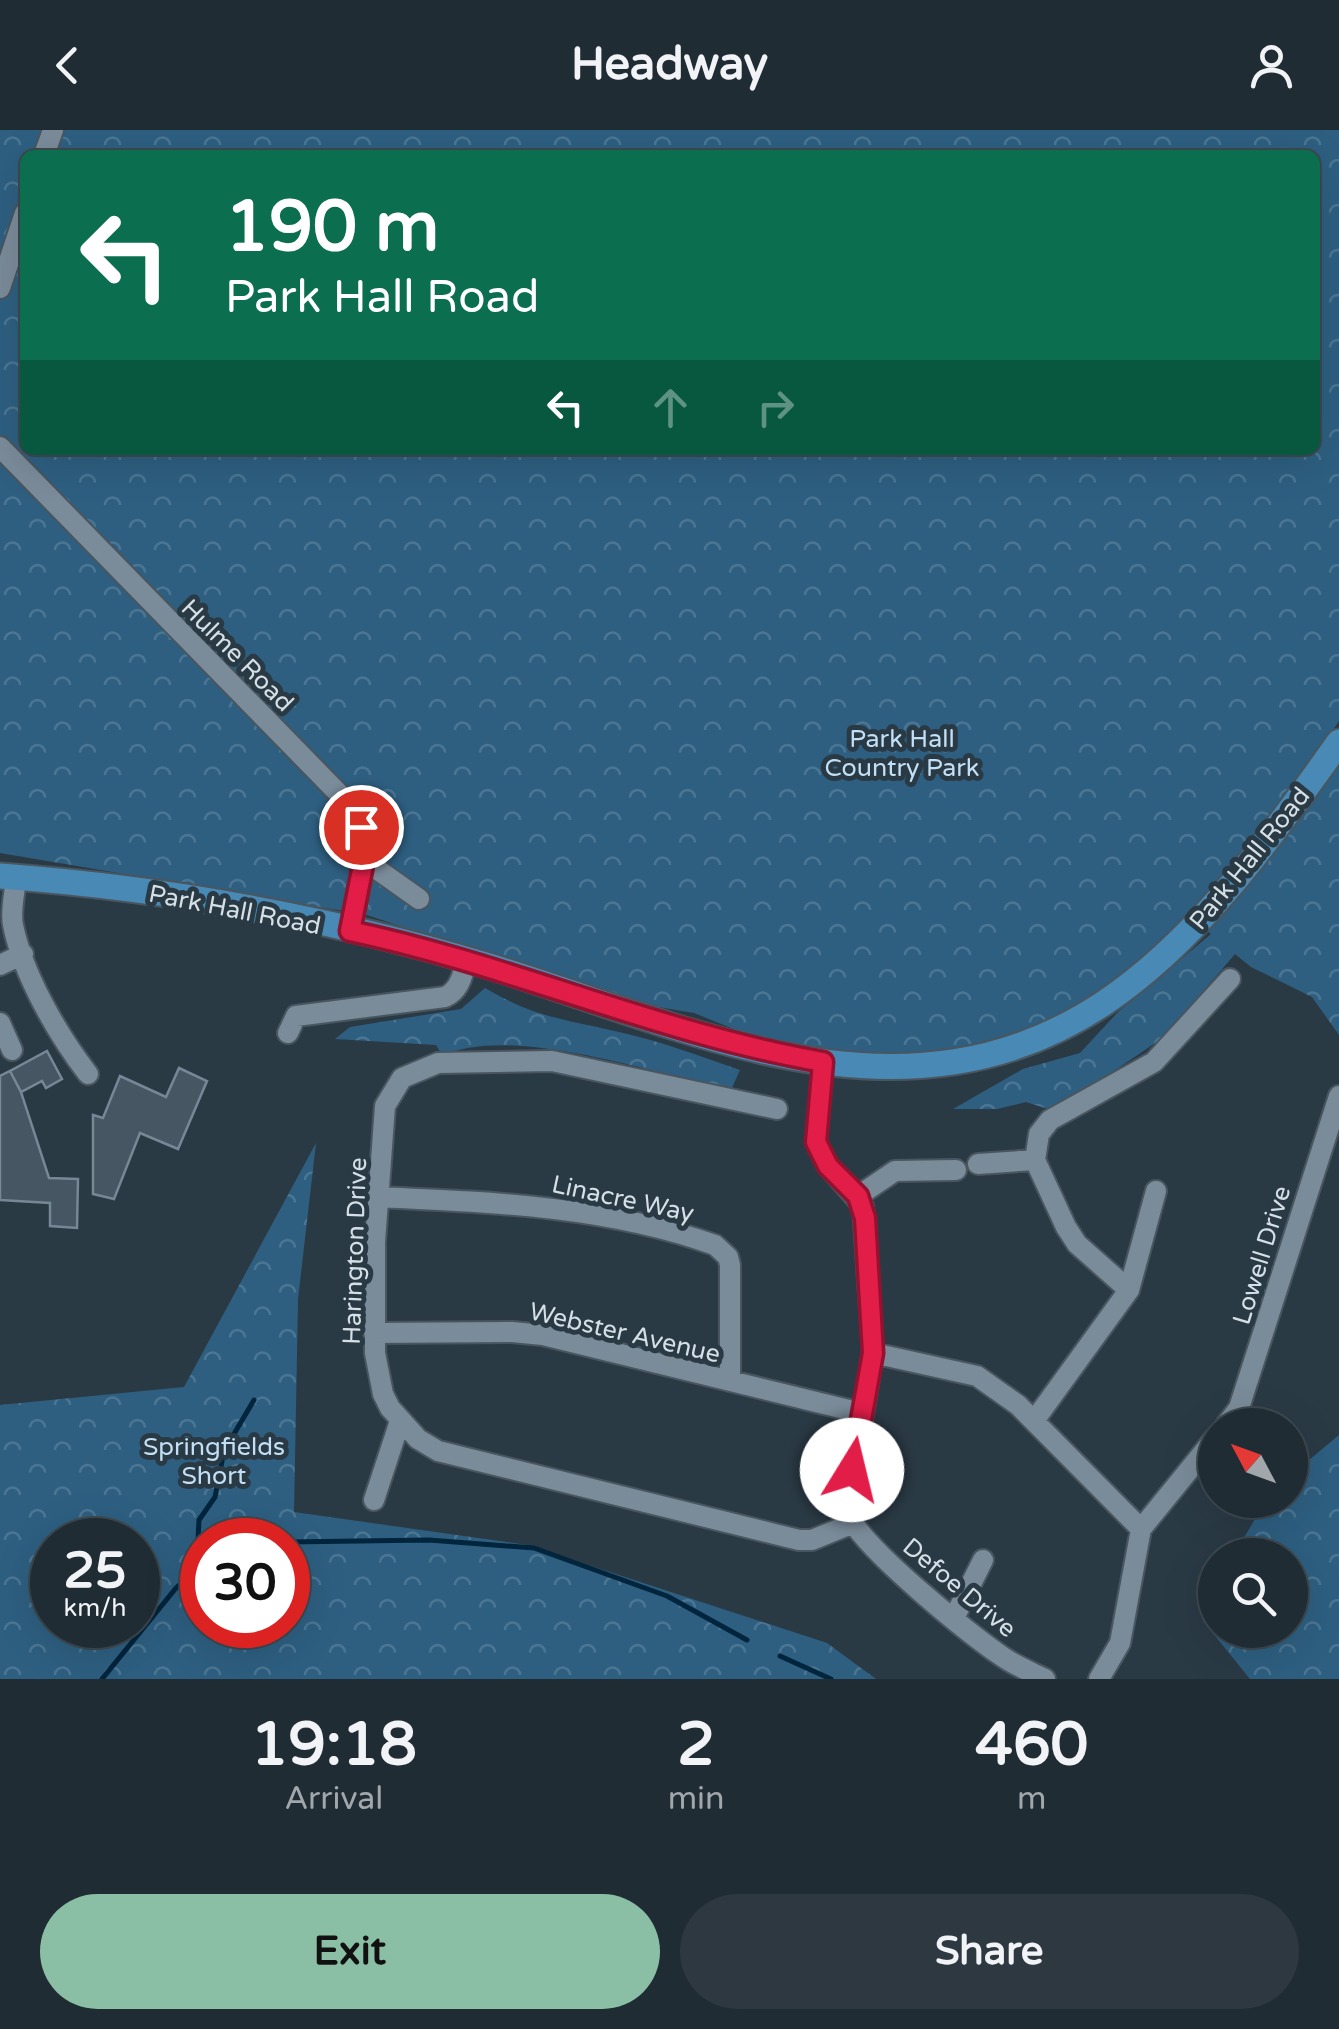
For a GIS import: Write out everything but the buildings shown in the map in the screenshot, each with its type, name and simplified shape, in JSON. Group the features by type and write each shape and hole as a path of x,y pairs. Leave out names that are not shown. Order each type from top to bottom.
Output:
{"main road":[{"name":"Park Hall Road","path":"8,877 225,904 350,931 465,959 659,1024 765,1052 862,1068 960,1062 1029,1044 1117,995 1199,924 1257,856 1339,742"}],"street":[{"path":"0,288 20,228"},
{"name":"Hulme Road","path":"0,447 346,800 361,827 364,860 350,931"},
{"path":"364,860 419,900"},
{"path":"8,877 12,923 23,954 65,1044 88,1074"},
{"path":"0,965 23,954"},
{"path":"288,1033 296,1016 452,994 462,978 465,959"},
{"path":"1129,1290 1077,1244 1034,1160 1039,1134 1050,1120 1154,1062 1230,979"},
{"path":"0,1023 12,1050"},
{"name":"Harington Drive","path":"400,1422 383,1394 374,1333 385,1106 402,1078 438,1063 552,1061 777,1109"},
{"path":"374,1500 400,1422 438,1451 794,1538 812,1540 851,1524 848,1498 873,1353 865,1218 858,1196 828,1166 816,1142 823,1062"},
{"name":"Lowell Drive","path":"1239,1408 1339,1096"},
{"path":"746,1125 748,1102"},
{"path":"978,1164 1034,1160"},
{"path":"858,1196 895,1171 956,1170"},
{"path":"1034,1421 1129,1290 1156,1191"},
{"name":"Linacre Way","path":"378,1198 528,1204 620,1221 715,1245 728,1257 730,1265 730,1381"},
{"name":"Webster Avenue","path":"374,1333 543,1335 861,1413"},
{"path":"873,1353 977,1376 1018,1405 1141,1528"},
{"path":"1099,1679 1120,1643 1141,1528 1198,1459"},
{"name":"Defoe Drive","path":"851,1524 954,1618 1005,1658 1045,1679"},
{"path":"954,1618 983,1560"}],"green space":[{"name":"Park Hall Country Park","path":"0,130 1339,130 1339,721 1249,852 1181,927 1084,1005 990,1046 893,1057 815,1051 756,1038 694,1013 622,1001 367,915 0,853"},
{"path":"1339,742 1339,1035 1312,997 1251,967 1235,954 1164,1037 1048,1109 1026,1102 997,1109 953,1109 1023,1069 1080,1053 1118,1012 1211,934 1199,924"},
{"path":"485,988 535,1012 650,1040 740,1070 731,1090 544,1048 471,1047 443,1056 436,1045 335,1039 350,1027 461,1009"},
{"name":"Springfields Short","path":"316,1143 298,1299 294,1512 527,1545 827,1643 876,1679 0,1679 0,1405 184,1387"},
{"path":"1339,1435 1339,1679 1250,1679 1225,1648 1308,1648 1308,1538 1244,1538 1256,1518 1308,1518 1308,1461"}],"waterway":[{"path":"200,1518 215,1497 224,1451 254,1400"},
{"path":"310,1542 429,1540 534,1548 667,1596 747,1640"},
{"path":"102,1679 180,1584"},
{"path":"780,1656 831,1679"}],"route":[{"path":"361,827 364,860 350,931 490,966 648,1021 765,1052 823,1062 816,1142 828,1166 858,1196 865,1218 873,1353 852,1470"}]}
